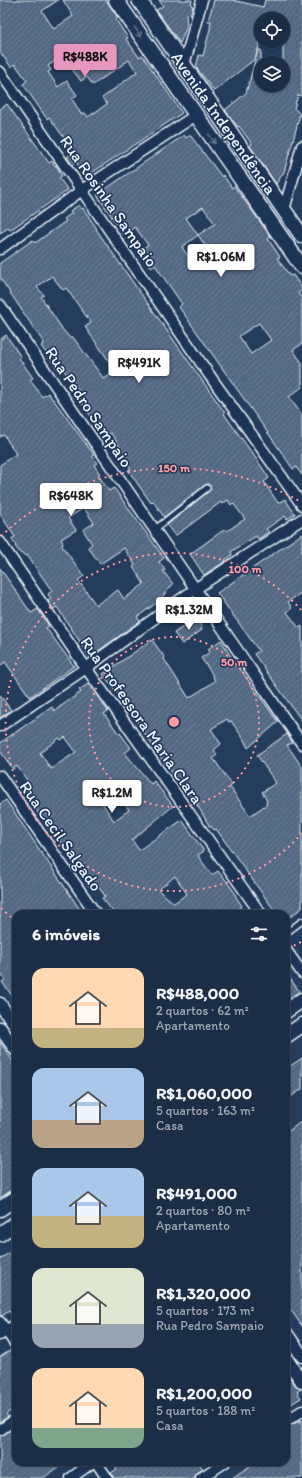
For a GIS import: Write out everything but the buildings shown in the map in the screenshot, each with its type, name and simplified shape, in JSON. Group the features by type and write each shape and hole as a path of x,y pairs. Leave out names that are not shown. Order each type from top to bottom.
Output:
{"main road":[{"name":"Avenida Independência","path":"116,0 302,267"},
{"name":"Avenida Independência","path":"139,0 302,236"},
{"path":"290,1008 302,1000"},
{"path":"290,1033 302,1025"},
{"path":"0,1209 12,1201"},
{"path":"0,1234 12,1225"}],"street":[{"path":"184,65 202,0"},
{"name":"Rua Rosinha Sampaio","path":"0,72 210,376 302,505"},
{"path":"0,249 82,190 196,115"},
{"path":"284,210 302,146"},
{"name":"Rua Pedro Sampaio","path":"0,305 302,744"},
{"path":"0,726 86,668 195,589 302,520"},
{"name":"Rua Professora Maria Clara","path":"0,542 86,668 258,910"},
{"name":"Rua Cecil Salgado","path":"0,776 93,910"},
{"path":"290,956 302,973"},
{"path":"1,1008 12,1021"},
{"path":"0,1028 12,1044"},
{"path":"0,1322 3,1333 12,1341"},
{"path":"3,1333 12,1327"},
{"path":"290,1339 302,1356"},
{"path":"290,1364 302,1382"},
{"path":"290,1418 302,1410"},
{"path":"0,1430 12,1421"},
{"path":"71,1478 88,1466"},
{"path":"99,1466 107,1478"},
{"path":"201,1478 219,1466"}],"lane":[{"path":"154,530 207,488"},
{"path":"290,930 302,922"}]}
